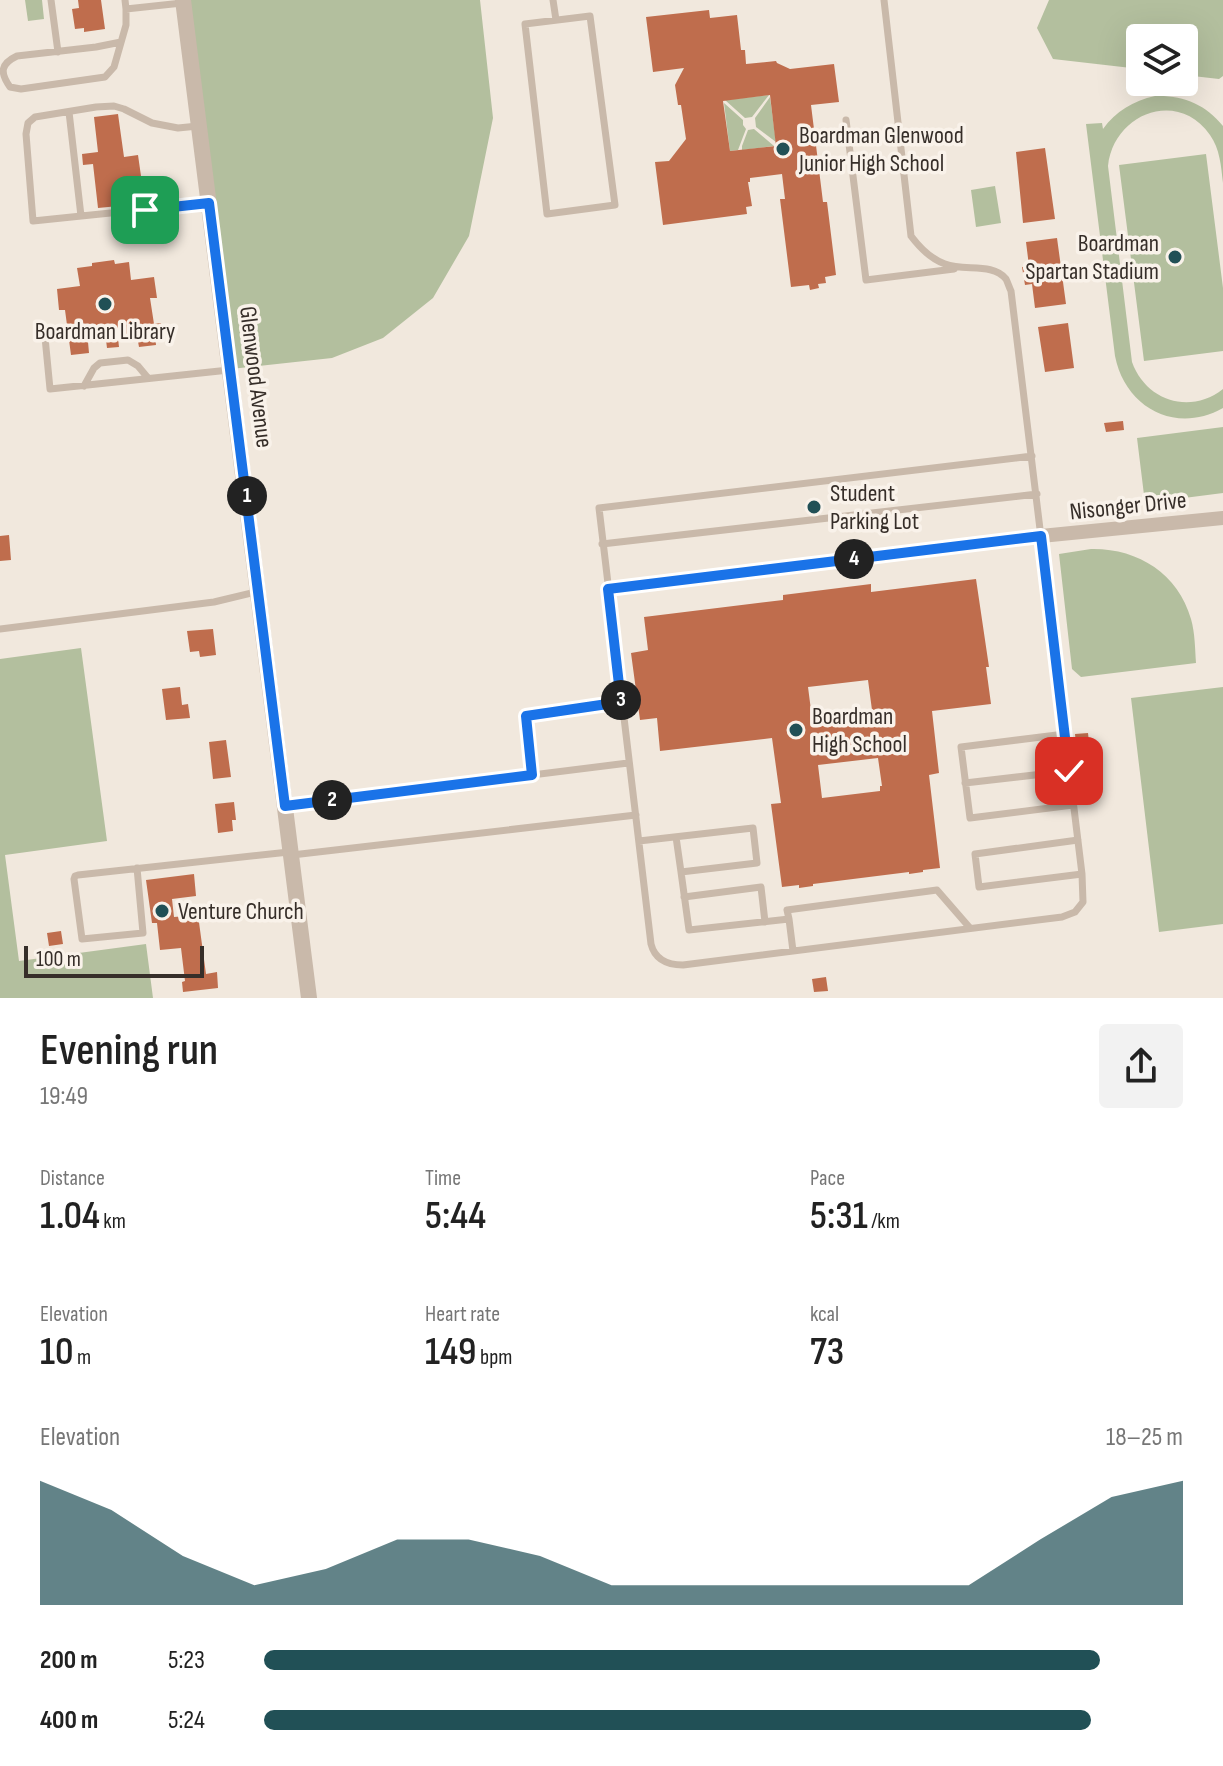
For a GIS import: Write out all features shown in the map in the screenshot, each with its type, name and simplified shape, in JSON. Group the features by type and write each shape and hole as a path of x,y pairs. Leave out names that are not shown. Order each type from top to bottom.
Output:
{"street":[{"name":"Glenwood Avenue","path":"183,2 309,998"},
{"name":"Nisonger Drive","path":"608,589 1041,536 1223,518"}],"lane":[{"path":"51,0 58,52"},
{"path":"553,0 556,20"},
{"path":"884,0 911,236 922,250 944,264 959,268"},
{"path":"121,42 17,56 7,60 3,68 4,79 10,87 21,89 105,77 114,67 126,25 125,5 183,2"},
{"path":"590,16 615,205 547,214 525,24 556,20 590,16"},
{"path":"199,126 178,128 152,123 114,106 35,117 28,123 26,134 33,221 209,203"},
{"path":"69,112 81,216"},
{"path":"846,120 866,280 981,268 994,271 1006,279 1011,291 1037,494 1078,840 1083,902 1075,912 1062,917 683,965 660,959 651,944 599,508 1032,456"},
{"path":"44,327 50,389 231,369"},
{"path":"84,386 100,363 128,360 148,378"},
{"path":"602,544 1037,494"},
{"path":"0,629 214,602 258,592"},
{"path":"532,775 526,716 621,702"},
{"path":"1065,734 961,747 965,783 970,818 1073,805"},
{"path":"285,806 628,763"},
{"path":"965,783 1069,771"},
{"path":"137,868 143,933 82,939 75,876 137,868 636,815"},
{"path":"639,841 753,828 757,863 681,872"},
{"path":"676,837 689,930 789,919"},
{"path":"1078,840 975,854 979,887 1082,874"},
{"path":"684,897 761,887 765,922"},
{"path":"793,951 787,910 937,890 970,928"}],"green space":[{"path":"25,0 42,0 44,19 28,21"},
{"path":"183,0 480,0 493,118 469,236 433,298 383,338 332,358 231,369"},
{"path":"1049,0 1223,0 1223,76 1219,79 1198,77 1198,24 1126,24 1126,67 1053,59 1037,28"},
{"path":"769,95 752,117 745,118 725,100"},
{"path":"1155,96 1193,102 1223,126 1223,183 1220,158 1210,135 1197,121 1181,113 1149,113 1134,121 1122,132 1108,166 1132,362 1147,386 1170,400 1197,401 1223,389 1223,408 1205,416 1170,417 1141,402 1129,389 1115,356 1086,124 1102,123 1103,129 1114,117 1139,101"},
{"path":"770,97 776,142 756,127 755,118"},
{"path":"724,103 743,120 746,129 738,150 730,151"},
{"path":"754,129 774,146 742,150 748,130"},
{"path":"1206,154 1223,288 1223,351 1144,361 1119,165"},
{"path":"995,186 1001,223 976,227 971,190"},
{"path":"1223,427 1223,493 1145,503 1137,438"},
{"path":"1091,549 1124,553 1153,566 1166,576 1185,603 1191,619 1196,663 1081,677 1072,669 1059,554"},
{"path":"81,648 107,841 5,855 19,961 146,944 153,998 0,998 0,659"},
{"path":"1223,687 1223,924 1159,932 1131,698"}],"building":[{"path":"78,0 101,0 105,29 84,32 84,28 75,29 72,9 79,8"},
{"name":"Boardman Glenwood Junior High School","path":"709,10 710,18 737,15 746,64 776,61 790,69 834,64 839,102 811,105 836,275 825,277 826,283 818,284 819,288 810,290 809,285 791,287 780,199 785,199 782,174 750,178 752,206 746,207 747,214 663,225 655,162 669,161 686,139 675,85 684,68 653,72 646,17","holes":["770,95 776,146 730,151 723,101"]},
{"path":"118,114 124,157 138,155 142,183 127,185 129,205 98,208 93,164 83,165 82,154 98,152 94,117"},
{"path":"1045,148 1055,219 1023,223 1016,152"},
{"path":"1057,238 1066,304 1035,308 1032,284 1025,285 1022,267 1029,266 1026,242"},
{"name":"Boardman Library","path":"114,260 115,264 129,262 131,280 154,277 157,298 150,298 154,324 161,323 163,333 155,334 156,345 139,347 137,336 118,338 119,347 107,348 106,340 88,342 89,353 71,355 65,310 59,310 57,289 80,286 77,268"},
{"path":"1068,323 1074,368 1045,372 1038,327"},
{"path":"1123,421 1124,430 1106,432 1104,423"},
{"path":"9,535 11,560 0,561 0,536"},
{"name":"Boardman High School","path":"976,579 989,667 986,667 991,704 932,711 939,773 929,775 940,868 799,888 799,885 782,887 771,804 781,803 772,738 660,751 657,718 640,720 631,653 648,650 644,617 783,600 783,595 871,584 871,592","holes":["868,680 872,710 812,718 808,687","878,758 880,791 822,798 818,765"]},
{"path":"213,629 216,655 200,657 199,651 190,652 187,631"},
{"path":"180,687 182,705 188,704 190,718 166,720 162,689"},
{"path":"1088,733 1089,742 1076,744 1075,734"},
{"path":"226,740 231,777 213,779 209,742"},
{"path":"234,802 236,820 232,820 233,831 218,833 215,804"},
{"name":"Venture Church","path":"194,874 196,896 172,899 174,917 198,915 206,974 217,972 218,988 183,992 182,982 185,981 181,948 160,950 157,923 152,923 146,880"},
{"path":"61,931 63,944 49,946 47,933"},
{"path":"826,977 828,991 814,992 812,979"}],"place":[{"name":"Boardman Glenwood Junior High School","path":"783,149"},
{"name":"Boardman Spartan Stadium","path":"1175,257"},
{"name":"Boardman Library","path":"105,304"},
{"name":"Student Parking Lot","path":"814,507"},
{"name":"Boardman High School","path":"796,730"},
{"name":"Venture Church","path":"162,911"}],"route":[{"path":"145,210 209,203 285,806 532,775 526,716 621,702 608,589 1041,536 1069,771"}]}
